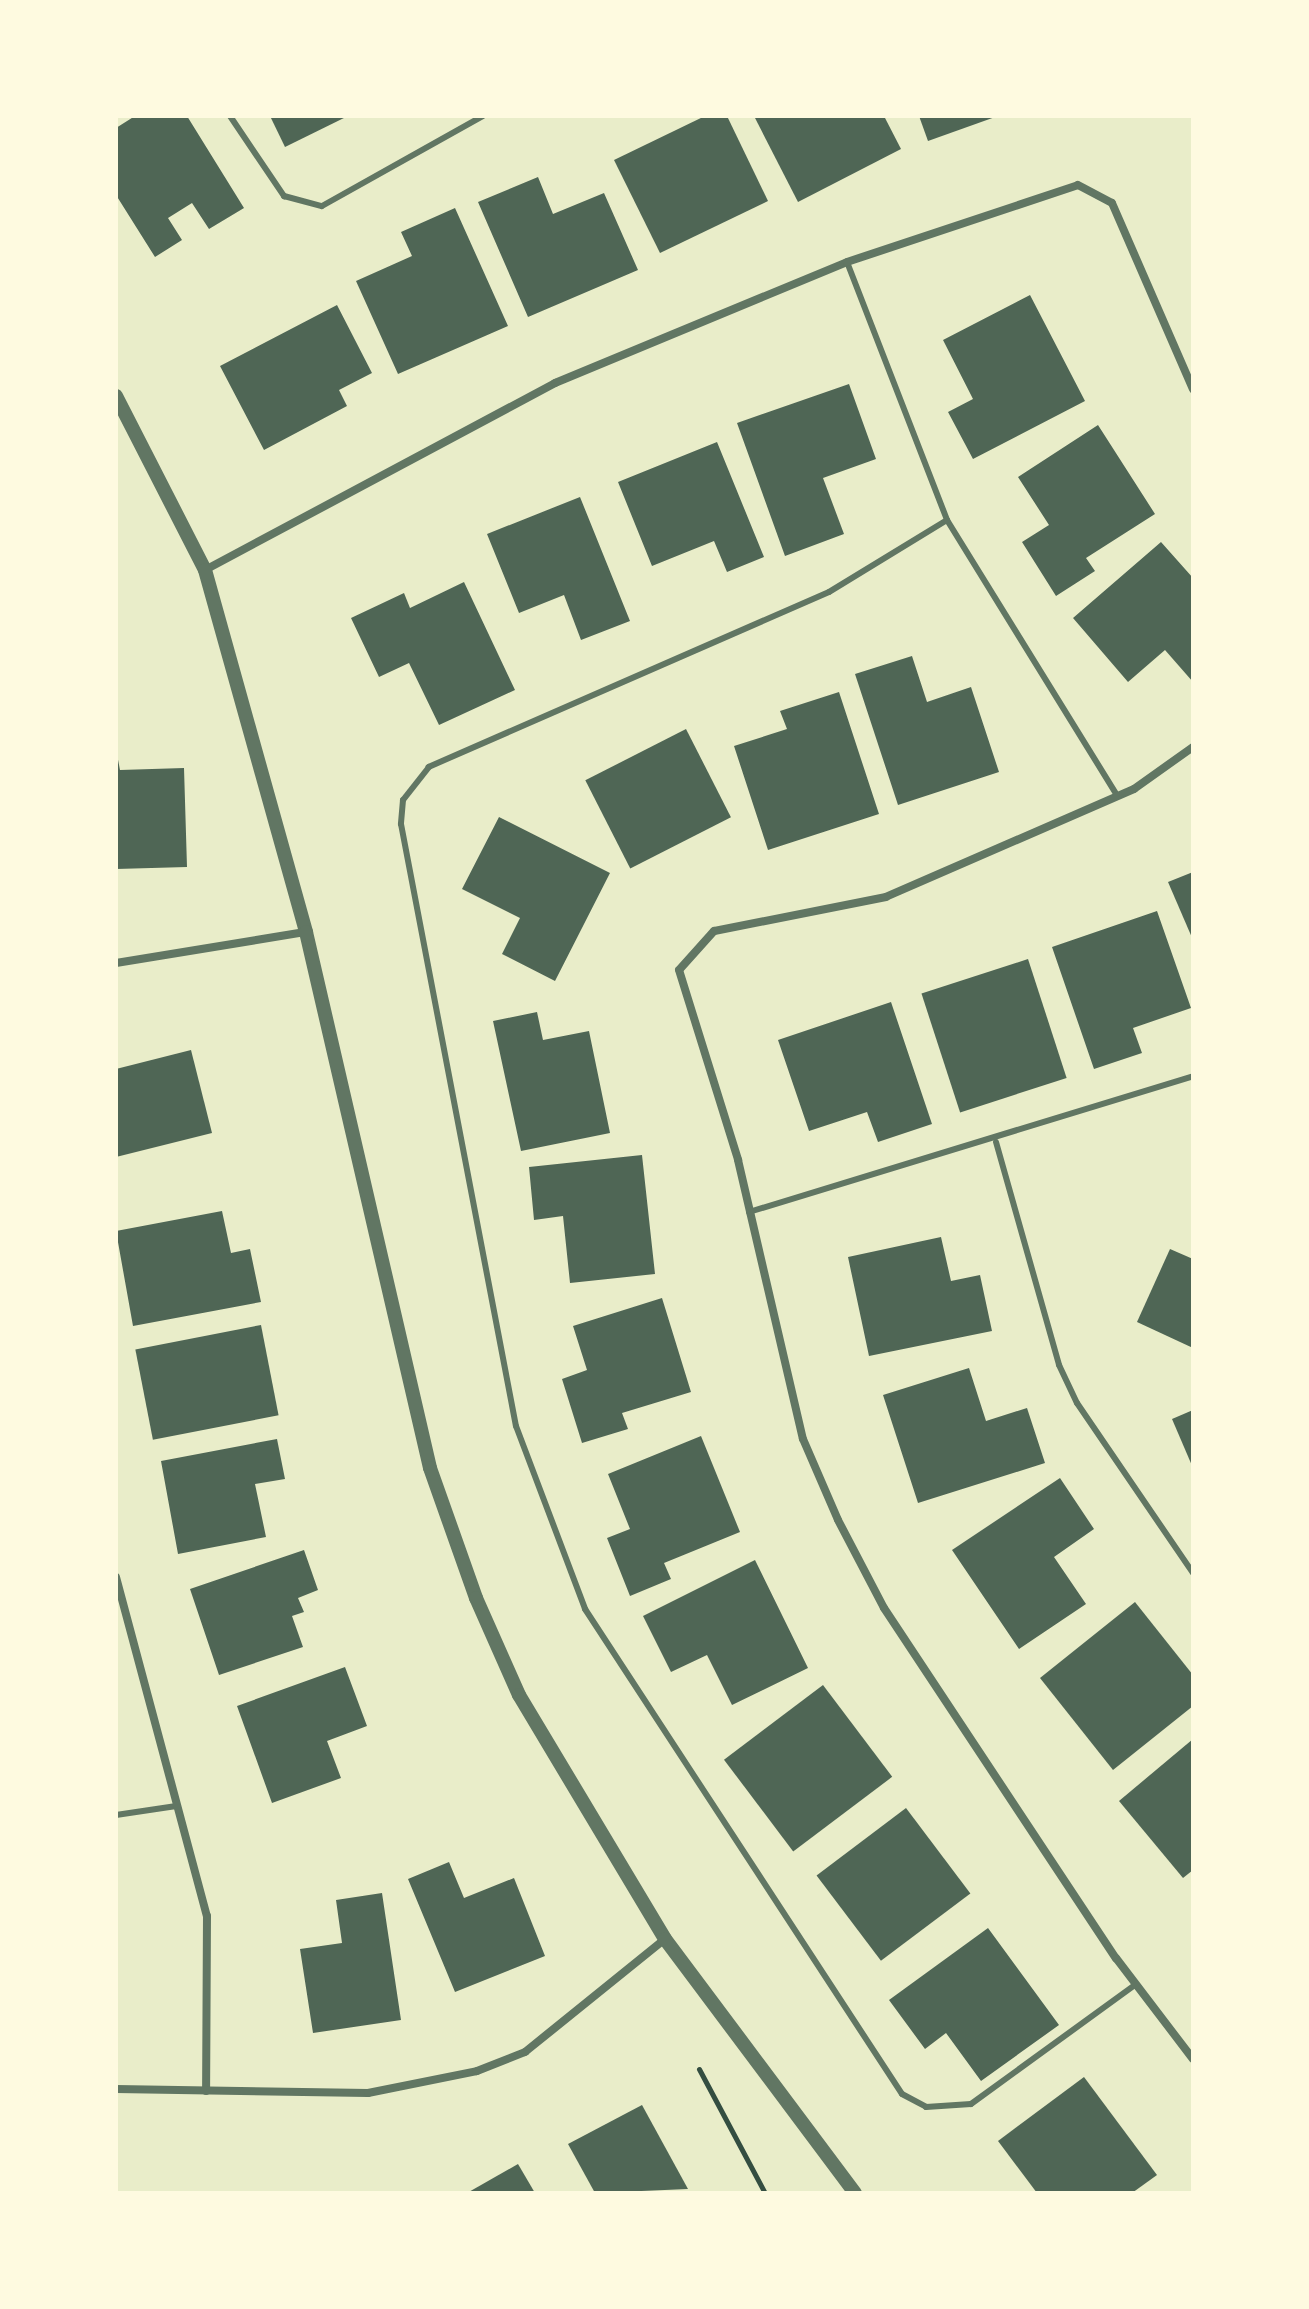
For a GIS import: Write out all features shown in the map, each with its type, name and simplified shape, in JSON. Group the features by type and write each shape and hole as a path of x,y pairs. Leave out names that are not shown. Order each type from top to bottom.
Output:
{"street":[{"path":"205,570 555,383 847,262 1047,192 1078,185 1099,191 1112,203 1193,389"},
{"path":"116,396 205,570 306,932 430,1468 471,1584 519,1695 665,1939 855,2193"},
{"path":"1193,747 1117,795 886,897 714,931 691,949 679,970 680,990 749,1212 803,1439 838,1520 884,1608 1136,1984 1193,2059"},
{"path":"116,963 306,932"},
{"path":"116,1577 207,1916 206,2091"},
{"path":"116,2089 368,2093 477,2071 525,2052 665,1939"}],"lane":[{"path":"230,116 284,196 322,206 483,116"},
{"path":"847,262 947,520 1117,795"},
{"path":"947,520 829,592 429,767 403,800 401,824 516,1426 585,1609 902,2094 926,2107 971,2104 1136,1984"},
{"path":"749,1212 996,1142 1193,1076"},
{"path":"996,1142 1059,1365 1077,1403 1193,1573"},
{"path":"116,1815 176,1806"}],"path":[{"path":"699,2069 765,2193"}],"building":[{"path":"135,116 187,116 244,208 209,229 192,203 168,218 182,240 155,257 116,195 116,128"},
{"path":"270,116 348,116 285,147"},
{"path":"705,116 727,116 768,201 660,253 614,160"},
{"path":"754,116 884,116 901,149 798,202"},
{"path":"919,116 998,116 928,141"},
{"path":"538,177 553,214 604,193 638,270 528,317 478,202"},
{"path":"455,208 508,326 398,374 356,281 412,256 401,232"},
{"path":"1030,295 1085,401 973,459 948,412 973,399 943,340"},
{"path":"337,305 372,373 339,390 347,406 264,450 220,366"},
{"path":"849,384 876,459 823,478 844,534 785,556 737,423"},
{"path":"1098,425 1155,514 1086,558 1095,571 1056,596 1022,542 1049,525 1018,477"},
{"path":"717,442 764,557 727,572 714,541 652,566 618,482"},
{"path":"580,497 630,621 581,640 564,595 519,613 487,534"},
{"path":"1161,542 1193,578 1193,682 1165,650 1128,682 1073,618"},
{"path":"464,582 515,690 439,725 409,663 379,677 351,618 404,593 410,608"},
{"path":"912,656 927,702 971,687 999,772 898,805 855,674"},
{"path":"839,692 879,814 768,850 734,746 787,729 780,711"},
{"path":"686,729 731,817 630,869 585,780"},
{"path":"116,749 120,770 184,768 187,867 116,869"},
{"path":"499,817 610,873 555,981 502,954 520,918 462,889"},
{"path":"1193,872 1193,940 1168,882"},
{"path":"1157,911 1191,1008 1133,1028 1142,1053 1094,1069 1052,947"},
{"path":"1028,959 1067,1078 960,1112 921,994"},
{"path":"891,1002 932,1124 878,1142 867,1112 809,1131 778,1040"},
{"path":"537,1012 543,1040 589,1031 610,1133 521,1151 493,1021"},
{"path":"191,1050 212,1133 116,1157 116,1069"},
{"path":"642,1155 655,1274 570,1283 563,1216 534,1220 529,1167"},
{"path":"222,1211 231,1253 250,1249 261,1302 133,1326 116,1231"},
{"path":"941,1237 951,1281 980,1275 992,1331 869,1356 848,1257"},
{"path":"1170,1249 1193,1259 1193,1348 1137,1322"},
{"path":"662,1298 691,1392 622,1413 628,1429 582,1443 562,1379 587,1370 573,1326"},
{"path":"261,1325 279,1415 153,1440 135,1349"},
{"path":"969,1368 986,1421 1027,1408 1045,1463 918,1503 883,1395"},
{"path":"1193,1410 1193,1468 1172,1419"},
{"path":"701,1436 740,1532 664,1563 671,1579 630,1596 607,1538 630,1529 608,1474"},
{"path":"277,1439 285,1479 255,1484 266,1537 178,1554 161,1461"},
{"path":"1060,1478 1094,1529 1054,1557 1086,1604 1019,1649 952,1550"},
{"path":"304,1550 318,1590 298,1598 304,1612 292,1616 303,1647 219,1675 190,1589"},
{"path":"755,1560 808,1668 732,1705 707,1655 671,1672 643,1616"},
{"path":"1135,1602 1193,1675 1193,1706 1113,1770 1040,1678"},
{"path":"345,1667 367,1726 327,1741 341,1778 272,1803 237,1706"},
{"path":"823,1685 892,1777 793,1851 724,1760"},
{"path":"1193,1739 1193,1870 1183,1878 1119,1801"},
{"path":"906,1808 970,1893 881,1961 817,1875"},
{"path":"449,1862 464,1898 514,1878 545,1956 455,1992 408,1879"},
{"path":"382,1893 401,2020 313,2033 300,1949 342,1943 336,1900"},
{"path":"988,1928 1059,2025 981,2081 946,2033 925,2049 889,2000"},
{"path":"1084,2077 1157,2175 1132,2193 1037,2193 998,2141"},
{"path":"642,2105 688,2189 595,2193 568,2144"},
{"path":"518,2164 535,2193 467,2193"}]}
